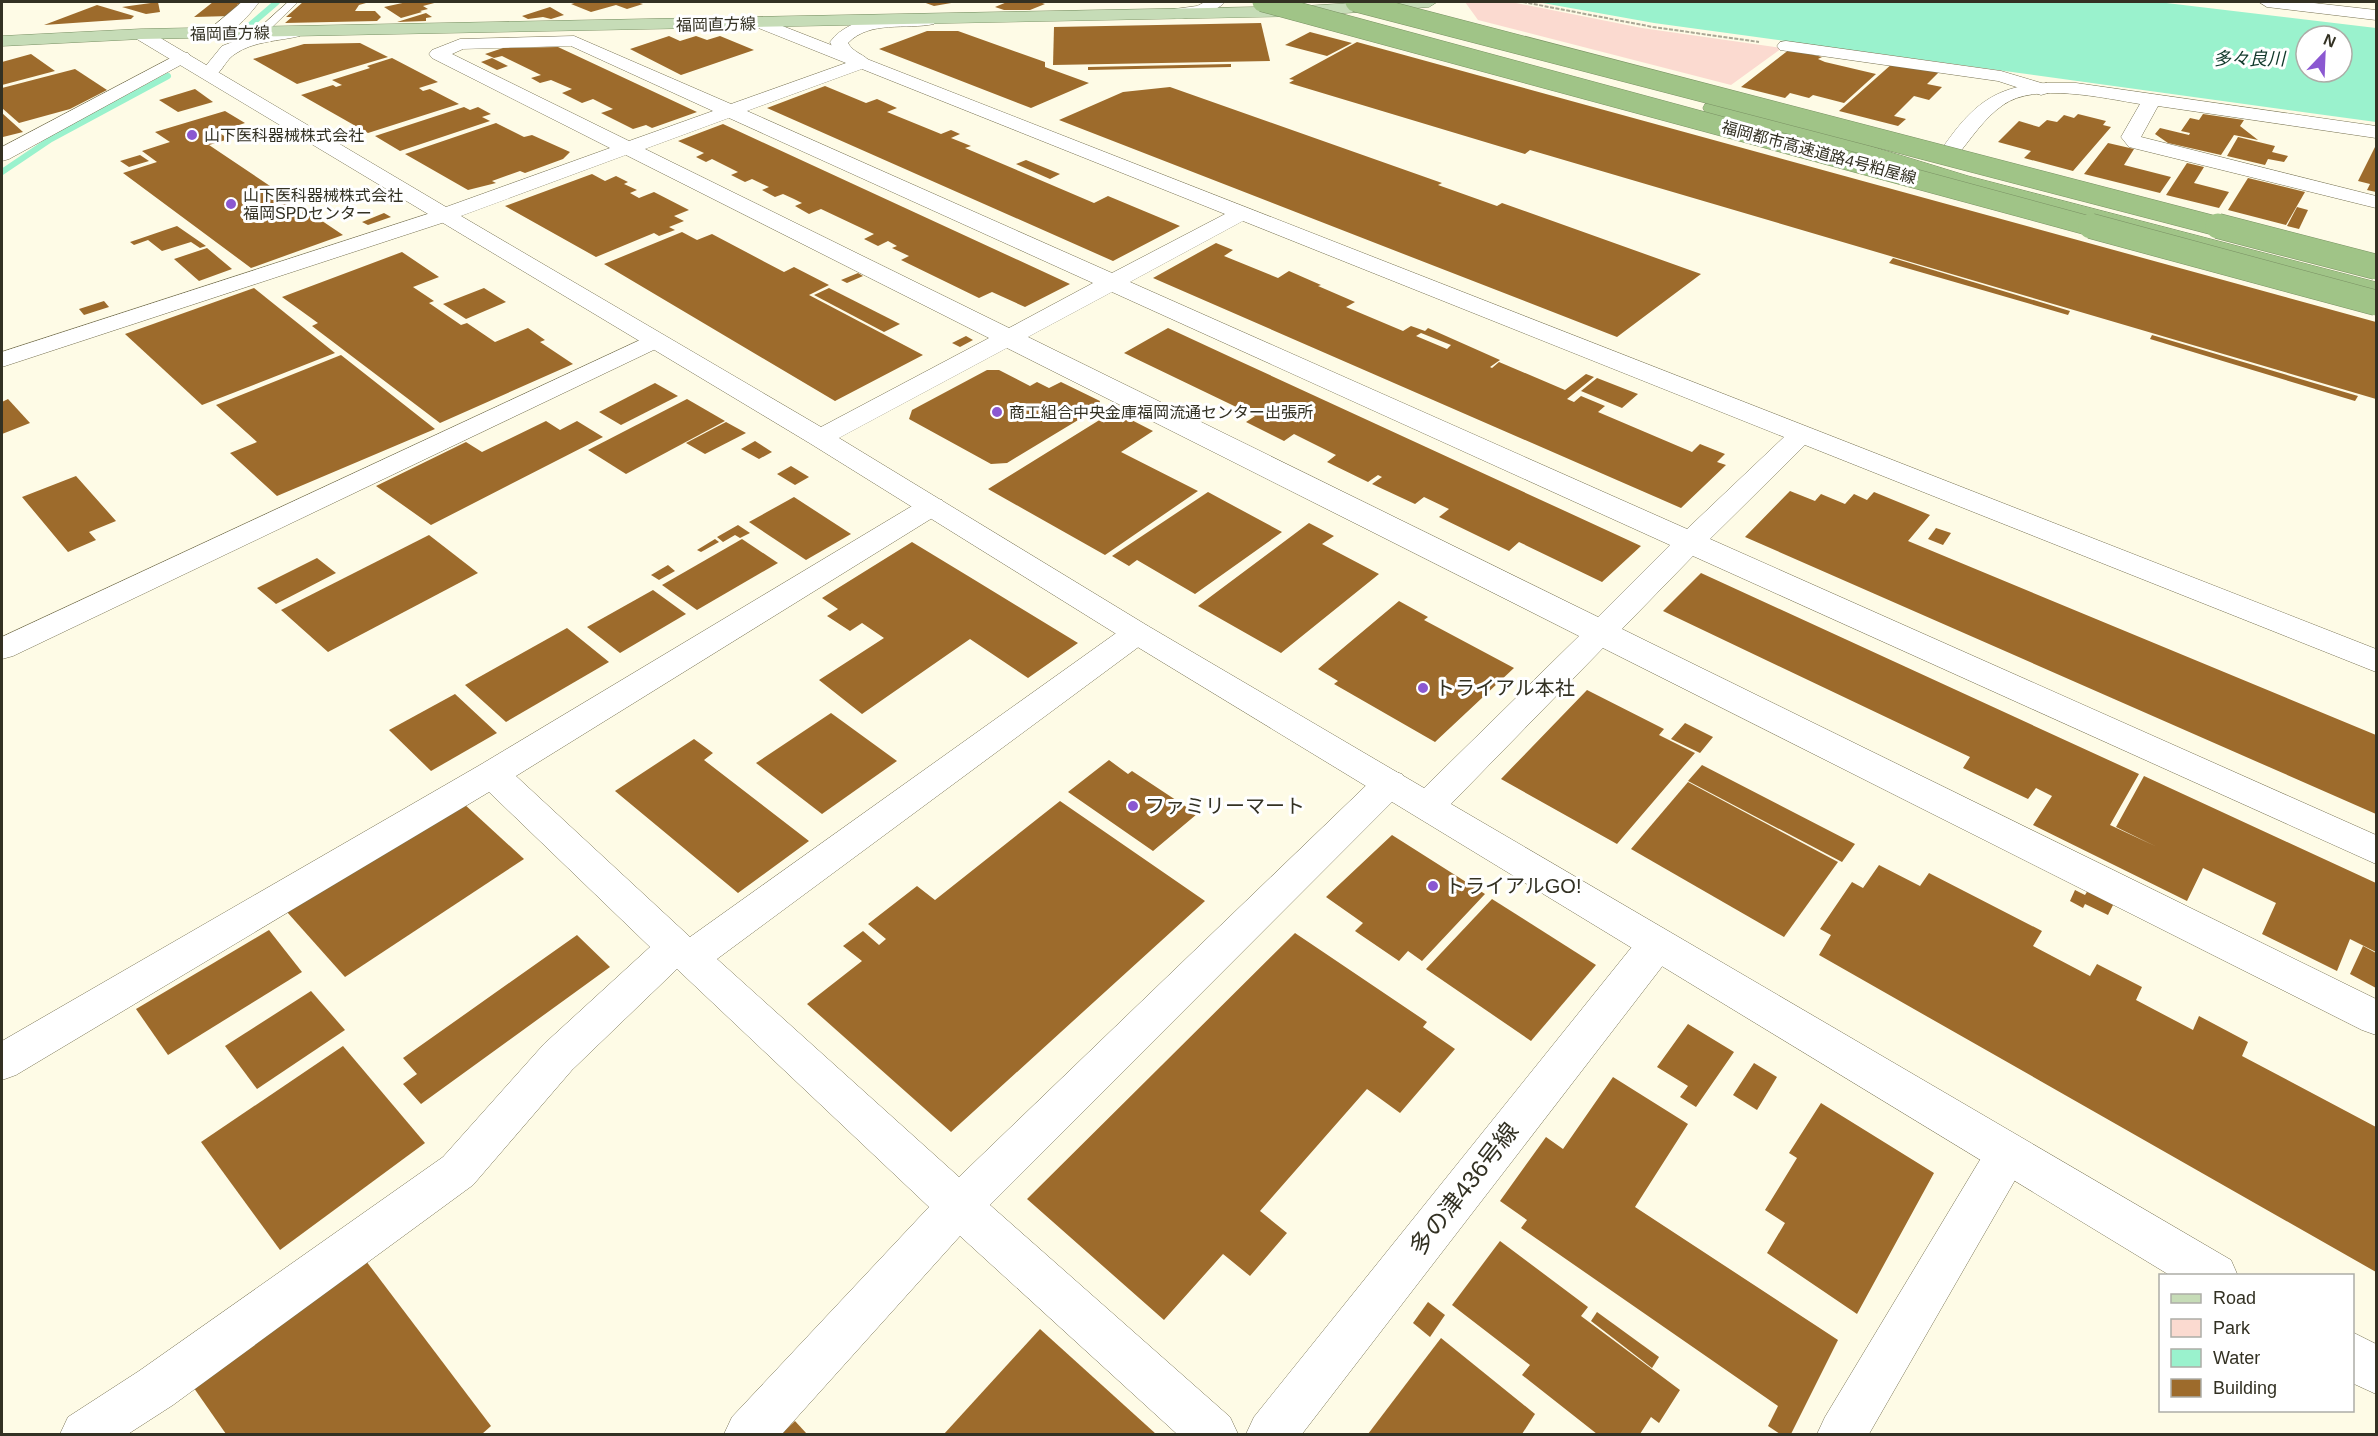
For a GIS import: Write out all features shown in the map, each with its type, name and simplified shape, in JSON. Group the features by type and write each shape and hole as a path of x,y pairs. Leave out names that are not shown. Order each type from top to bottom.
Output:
{"highway":[{"name":"福岡都市高速道路4号粕屋線","path":"1262,2 2376,303"},
{"path":"1270,2 1712,108 1824,138 1961,180 2376,289"},
{"path":"1322,2 1469,40 1890,137"},
{"name":"福岡都市高速道路4号粕屋線","path":"1355,2 2376,267"}],"main road":[{"name":"福岡直方線","path":"2,41 141,34 1304,11 1429,2"}],"street":[{"path":"213,34 227,25 251,2"},
{"path":"1173,14 1201,10 1217,2"},
{"path":"2267,2 2376,15"},
{"path":"862,63 843,51 839,42 845,33 868,26 945,18"},
{"path":"762,22 2376,662"},
{"path":"2,155 40,134 228,50 254,40 294,32"},
{"path":"141,34 653,341 820,438 1137,633 1427,807 2007,1154 2213,1274"},
{"path":"2376,850 574,41 460,44 438,54 2376,1018"},
{"path":"1786,46 2001,76 2041,89"},
{"path":"2,360 443,214 862,63"},
{"path":"1949,153 1996,101 2019,92 2041,89 2076,89 2376,132"},
{"path":"2152,100 2131,136 2136,143 2376,202"},
{"path":"2,144 40,134"},
{"path":"820,438 1242,213"},
{"path":"2,649 653,341"},
{"path":"1427,807 1690,542 1803,433"},
{"path":"2,1062 492,774 932,506"},
{"path":"85,1434 156,1388 458,1171 558,1057 682,952 1137,633"},
{"path":"492,774 959,1206 1213,1434"},
{"path":"749,1434 959,1206 1390,783"},
{"name":"多の津436号線","path":"1271,1434 1657,944"},
{"path":"1842,1434 2007,1154"},
{"path":"2354,1357 2376,1370"}],"lane":[{"path":"260,33 293,2"}],"path":[{"path":"1524,2 1653,27 1786,46"}],"green space":[{"path":"1465,2 1511,2 1642,28 1782,48 1731,85 1478,20"}],"water":[{"name":"多々良川","path":"1537,2 2158,2 2342,24 2294,24 2294,84 2354,84 2354,25 2376,28 2376,122 1654,23"}],"building":[{"path":"158,2 160,12 146,14 122,7"},
{"path":"213,2 242,2 237,5 242,5 230,16 194,17"},
{"path":"303,2 364,2 366,3 359,5 355,11 375,11 381,17 377,21 285,23 292,17 286,17"},
{"path":"407,2 438,2 423,6 428,9 420,11 422,12 401,18 384,7"},
{"path":"578,2 643,4 627,9 616,5 591,12 571,4"},
{"path":"923,2 957,2 934,6"},
{"path":"1007,2 1045,4 1030,10 1004,10 995,7"},
{"path":"97,5 134,16 131,19 44,25"},
{"path":"550,7 564,15 551,19 543,17 528,19 522,16"},
{"path":"426,13 432,17 426,18 426,21 397,22"},
{"path":"1261,23 1270,61 1053,65 1054,27"},
{"path":"927,31 958,31 1045,62 1045,67 1089,83 1031,108 879,49"},
{"path":"1310,32 1352,43 1327,56 1285,45"},
{"path":"669,36 680,41 696,36 707,40 720,36 754,50 681,75 630,49"},
{"path":"1357,42 2376,322 2376,399 1530,150 1525,154 1289,83 1294,80 1289,79"},
{"path":"360,43 388,57 297,84 253,59 304,44"},
{"path":"558,47 697,112 652,128 646,125 633,129 601,113 613,109 593,99 582,103 562,93 572,89 551,80 540,83 531,78 541,75 502,56 494,58 485,54 503,48"},
{"path":"1790,49 1822,57 1818,59 1825,62 1876,74 1844,103 1813,95 1809,98 1790,93 1785,98 1741,87"},
{"path":"31,54 55,71 2,85 2,62"},
{"path":"392,58 438,82 419,88 423,91 430,89 459,104 368,133 301,95 333,85 336,87 342,85 332,80 370,68 367,66"},
{"path":"492,58 508,66 497,70 481,62"},
{"path":"1893,63 1941,70 1927,84 1942,87 1929,100 1914,96 1894,116 1906,119 1898,126 1839,111"},
{"path":"1231,64 1231,67 1088,70 1088,67"},
{"path":"75,69 107,90 70,109 19,123 2,108 2,88"},
{"path":"825,86 866,103 877,99 897,108 887,112 941,134 951,130 960,134 951,138 971,146 965,148 1094,203 1108,196 1180,226 1113,261 767,108"},
{"path":"1170,87 1442,183 1438,185 1497,206 1502,203 1701,274 1617,337 1059,120 1123,92"},
{"path":"195,89 213,102 178,112 159,100"},
{"path":"464,107 470,110 478,107 491,114 482,117 490,121 400,151 375,136"},
{"name":"山下医科器械株式会社 福岡SPDセンター","path":"225,111 245,123 218,132 229,139 209,145 343,235 251,268 123,173 157,162 142,151 170,142 155,132"},
{"path":"2,113 23,132 3,137"},
{"path":"2078,114 2106,121 2103,125 2111,127 2073,171 2024,158 2031,151 1998,142 2019,121 2039,127 2047,120 2057,122 2064,115 2074,118"},
{"path":"2203,114 2244,120 2240,126 2258,140 2234,135 2221,155 2168,143 2155,134 2160,128 2189,135 2190,133 2181,131 2190,118 2199,120"},
{"path":"496,123 524,137 532,135 570,152 563,159 525,173 520,171 492,181 496,183 468,190 405,154"},
{"path":"723,124 1070,284 1025,307 992,292 979,298 901,260 909,256 892,248 897,246 888,241 878,246 864,239 874,234 821,209 809,214 795,206 802,203 783,194 775,197 762,190 769,187 752,179 745,182 731,175 738,172 712,159 706,162 696,157 704,153 678,141"},
{"path":"2238,137 2275,146 2272,152 2288,156 2284,162 2268,159 2265,165 2227,156"},
{"path":"2108,143 2134,149 2124,165 2171,177 2160,193 2084,174"},
{"path":"2376,145 2376,192 2367,190 2370,184 2358,181"},
{"path":"140,155 149,161 129,167 120,161"},
{"path":"1026,160 1060,174 1050,179 1016,164"},
{"path":"2187,163 2204,167 2194,183 2229,192 2219,208 2166,195"},
{"path":"592,174 605,181 616,176 628,182 624,184 637,190 630,193 639,198 654,192 689,210 674,216 684,221 669,227 675,230 659,236 654,233 596,257 505,206"},
{"path":"2248,178 2305,192 2286,225 2228,210"},
{"path":"2297,207 2308,210 2299,229 2287,226"},
{"path":"384,213 391,217 368,225 362,222"},
{"path":"177,226 206,246 200,248 191,242 162,251 148,240 134,245 130,242"},
{"path":"682,232 697,240 712,234 784,272 794,267 829,285 809,295 923,355 835,401 604,264"},
{"path":"1216,243 1233,250 1224,256 1278,278 1289,271 1355,302 1346,307 1403,331 1411,326 1425,331 1428,328 1500,360 1490,367 1492,368 1499,362 1565,390 1586,374 1594,377 1567,399 1574,402 1581,396 1605,406 1598,412 1692,452 1700,444 1725,454 1717,462 1726,465 1681,508 1153,278","holes":["1421,333 1451,345 1447,349 1416,336"]},
{"path":"207,248 232,269 199,281 174,259"},
{"path":"402,252 439,277 413,287 434,301 429,303 461,325 467,323 495,342 528,328 545,340 540,342 573,364 440,423 312,326 318,323 282,297"},
{"path":"1893,258 2070,311 2068,315 1889,263"},
{"path":"858,273 863,276 847,283 841,280"},
{"path":"254,288 335,353 202,405 125,334"},
{"path":"484,288 506,302 466,319 443,304"},
{"path":"829,288 900,324 884,332 814,295"},
{"path":"104,301 109,307 84,315 79,309"},
{"path":"1168,328 1641,546 1602,582 1519,542 1509,551 1439,517 1449,509 1424,497 1415,504 1372,484 1382,477 1378,475 1368,482 1327,462 1336,455 1294,434 1284,441 1246,422 1255,416 1124,353"},
{"path":"2152,335 2358,396 2355,401 2150,339"},
{"path":"966,336 973,340 960,347 952,343"},
{"path":"341,355 435,429 277,496 230,453 257,442 216,405"},
{"path":"987,370 999,370 1030,386 1037,382 1049,388 1061,382 1100,401 1098,408 1007,463 991,464 909,419 912,410"},
{"path":"1597,378 1638,394 1622,408 1581,391"},
{"path":"655,383 678,396 621,425 599,412"},
{"path":"8,399 30,423 2,434 2,402"},
{"path":"687,399 725,421 626,474 588,450"},
{"path":"1114,411 1153,431 1121,452 1198,491 1105,555 988,489"},
{"path":"546,421 560,430 577,421 603,437 431,525 376,486 466,442 482,452"},
{"path":"726,422 746,433 705,454 686,443"},
{"path":"755,441 772,452 759,459 741,449"},
{"path":"791,466 809,477 795,485 777,474"},
{"path":"76,476 116,521 89,532 96,540 68,552 22,497"},
{"path":"1790,491 1815,501 1821,494 1845,504 1854,494 1867,500 1874,492 1930,515 1908,541 2376,735 2376,814 1745,537"},
{"path":"1208,492 1282,532 1195,594 1137,560 1129,566 1112,556"},
{"path":"794,497 851,534 806,560 749,522"},
{"path":"1309,523 1334,536 1322,544 1379,574 1281,653 1198,606"},
{"path":"738,525 750,533 740,538 735,535 723,542 717,537"},
{"path":"1936,528 1951,533 1943,545 1928,539"},
{"path":"429,535 478,573 328,652 281,610"},
{"path":"715,539 719,542 701,552 697,550"},
{"path":"742,539 778,563 697,610 662,585"},
{"path":"912,542 1078,643 1028,678 970,639 862,714 819,680 884,638 862,623 850,631 827,616 838,609 822,598"},
{"path":"317,558 336,573 276,604 257,588"},
{"path":"668,565 675,571 659,580 651,575"},
{"path":"1701,573 2139,774 2110,825 2155,846 2116,827 2144,776 2376,883 2376,952 2350,939 2337,971 2262,934 2276,903 2203,868 2187,901 2033,825 2052,796 2036,788 2028,799 1963,768 1970,757 1663,611"},
{"path":"653,590 686,614 620,653 587,627"},
{"path":"1399,601 1428,617 1424,620 1514,668 1435,742 1334,684 1338,681 1318,669"},
{"path":"567,628 609,662 506,722 465,685"},
{"path":"1587,690 1664,729 1659,735 1695,753 1617,844 1501,779"},
{"path":"455,694 497,733 431,771 389,730"},
{"path":"831,713 897,761 822,814 756,763"},
{"path":"1685,723 1713,737 1700,753 1671,739"},
{"path":"694,739 713,753 704,760 809,841 738,893 615,791"},
{"path":"1109,760 1128,774 1132,771 1197,814 1153,851 1068,792"},
{"path":"1702,765 1855,844 1842,862 1688,781"},
{"path":"1688,782 1838,862 1784,937 1631,849"},
{"path":"1060,801 1205,901 951,1132 807,1004 862,961 843,946 863,931 879,945 886,939 868,924 917,886 935,900"},
{"path":"463,803 524,859 345,977 287,912"},
{"path":"1392,835 1485,894 1422,961 1408,951 1399,961 1355,931 1363,923 1326,897"},
{"path":"1879,865 1920,886 1929,873 2042,931 2033,946 2090,976 2097,964 2142,987 2136,1000 2193,1030 2199,1016 2248,1042 2242,1056 2376,1127 2376,1272 1819,955 1831,935 1820,929 1852,882 1863,888"},
{"path":"2075,890 2085,895 2088,890 2114,903 2108,915 2085,904 2083,908 2070,901"},
{"path":"1492,899 1596,965 1531,1041 1426,969"},
{"path":"269,930 302,972 168,1055 136,1009"},
{"path":"1295,933 1427,1022 1423,1027 1455,1049 1400,1113 1367,1089 1260,1211 1287,1233 1250,1276 1223,1254 1164,1320 1027,1199"},
{"path":"577,935 610,967 421,1104 403,1084 417,1074 403,1058"},
{"path":"2363,946 2376,953 2376,988 2350,974"},
{"path":"311,991 345,1030 257,1089 225,1046"},
{"path":"1688,1024 1734,1052 1696,1107 1680,1097 1688,1086 1657,1067"},
{"path":"343,1046 425,1143 280,1250 201,1142"},
{"path":"1754,1063 1777,1077 1757,1110 1733,1095"},
{"path":"1613,1077 1688,1124 1635,1207 1838,1340 1791,1434 1780,1434 1768,1426 1778,1406 1521,1228 1527,1220 1500,1201 1546,1137 1563,1149"},
{"path":"1821,1103 1934,1173 1857,1314 1767,1253 1785,1223 1765,1210 1797,1158 1789,1153"},
{"path":"1500,1241 1588,1307 1581,1316 1680,1390 1659,1423 1651,1417 1640,1434 1597,1434 1522,1375 1530,1365 1452,1305"},
{"path":"360,1253 491,1426 482,1434 226,1434 189,1381"},
{"path":"1428,1302 1445,1315 1430,1337 1413,1323"},
{"path":"1597,1312 1659,1357 1652,1368 1591,1321"},
{"path":"1040,1329 1156,1434 944,1434"},
{"path":"1441,1338 1535,1414 1522,1434 1368,1434"},
{"path":"795,1421 807,1434 781,1434"}],"waterway":[{"path":"249,26 277,2"},
{"path":"2,172 51,139 168,76"}],"place":[{"name":"山下医科器械株式会社","path":"192,135"},
{"name":"山下医科器械株式会社 福岡SPDセンター","path":"231,204"},
{"name":"商工組合中央金庫福岡流通センター出張所","path":"997,412"},
{"name":"トライアル本社","path":"1423,688"},
{"name":"ファミリーマート","path":"1133,806"},
{"name":"トライアルGO!","path":"1433,886"}]}
